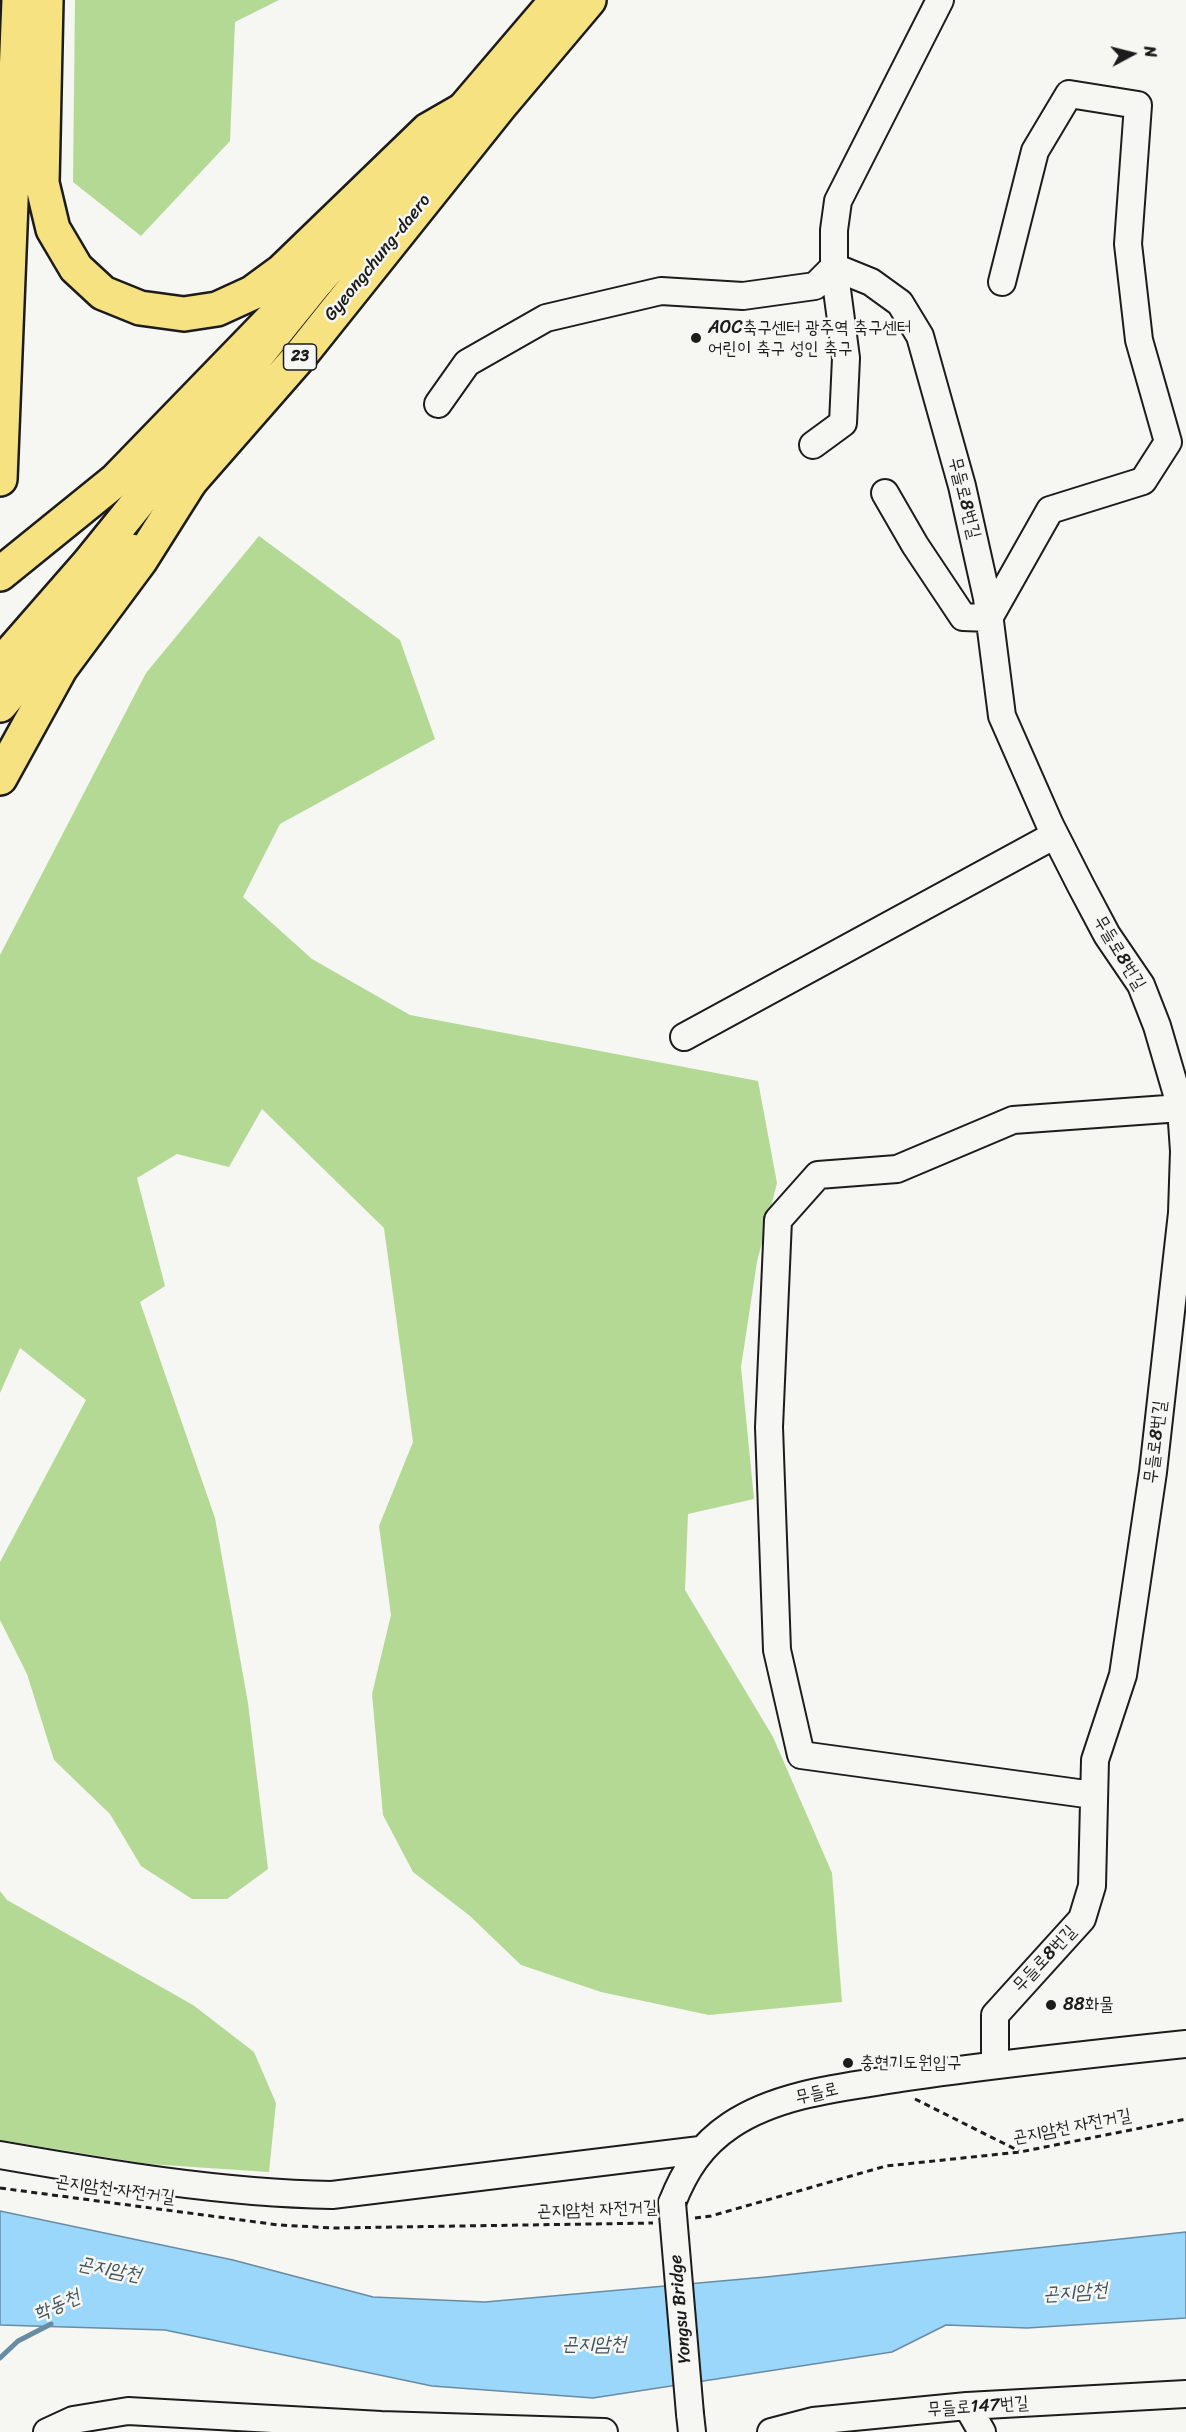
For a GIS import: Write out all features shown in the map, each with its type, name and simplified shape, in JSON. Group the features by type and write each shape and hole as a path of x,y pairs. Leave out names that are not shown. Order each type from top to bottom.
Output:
{"main road":[{"path":"0,479 19,0"},
{"path":"46,0 42,183 53,229 76,268 103,293 140,308 184,314 217,309 252,293 282,271 428,130 468,106"},
{"name":"Gyeongchung-daero","path":"0,665 89,563 317,281 557,0"},
{"name":"Gyeongchung-daero","path":"0,705 193,477 300,356 503,102 589,0"},
{"path":"0,574 116,480 276,315 317,281"},
{"path":"0,778 60,669 140,561 193,477"}],"street":[{"path":"813,445 843,423 846,358 834,267 834,230 838,201 940,0"},
{"path":"885,493 915,545 963,617 989,618 1050,510 1143,481 1168,442 1140,340 1128,244 1138,105 1068,94 1035,151 1002,282"},
{"path":"438,404 467,363 546,318 661,291 743,296 814,286 834,267"},
{"name":"무들로8번길","path":"834,267 872,282 900,303 920,336 962,486 989,618 1002,716 1055,835 1107,935 1141,985 1157,1026 1181,1108 1184,1151 1182,1213 1153,1472 1123,1675 1095,1760 1092,1886 1082,1919 995,2015 996,2064"},
{"path":"684,1037 1055,835"},
{"path":"1093,1795 801,1755 777,1650 769,1427 778,1220 818,1175 897,1169 1013,1120 1181,1108"},
{"name":"무들로","path":"680,2211 682,2178 700,2150 732,2124 769,2106 816,2093 996,2064 1186,2044"},
{"path":"0,2155 87,2170 261,2191 332,2195 700,2150"},
{"name":"Yongsu Bridge","path":"680,2211 691,2423"},
{"name":"무들로147번길","path":"771,2432 813,2421 967,2406 1186,2394"},
{"path":"967,2406 982,2432"},
{"path":"47,2432 74,2420 128,2411 381,2425 604,2432"}],"path":[{"path":"880,2082 1020,2152"},
{"name":"곤지암천 자전거길","path":"680,2211 711,2216 886,2166 1020,2152 1186,2119"},
{"name":"곤지암천 자전거길","path":"0,2188 279,2225 334,2228 654,2223"}],"green space":[{"path":"75,0 279,0 235,22 230,141 141,236 73,182"},
{"path":"259,536 400,640 435,739 280,824 243,897 312,959 410,1015 758,1081 777,1183 757,1262 741,1367 754,1499 688,1514 685,1590 773,1737 832,1873 842,2002 709,2015 601,1992 521,1965 470,1916 413,1872 383,1815 372,1694 391,1615 379,1526 413,1442 384,1228 262,1109 229,1167 177,1154 137,1178 165,1286 140,1302 215,1518 248,1703 268,1869 227,1899 192,1899 141,1866 110,1814 54,1760 27,1674 0,1620 0,1562 86,1400 20,1348 0,1393 0,955 146,673"},
{"path":"0,1891 7,1900 193,2005 254,2052 276,2103 269,2172 148,2164 0,2140"}],"water":[{"name":"곤지암천","path":"0,2211 233,2260 373,2297 485,2302 766,2277 1186,2232 1186,2318 1027,2328 946,2325 892,2352 593,2398 432,2386 165,2330 0,2325"}],"waterway":[{"name":"학동천","path":"0,2358 18,2341 51,2324"}],"place":[{"name":"AOC축구센터 광주역 축구센터 어린이 축구 성인 축구","path":"696,338"},
{"name":"88화물","path":"1051,2005"},
{"name":"충현기도원입구","path":"848,2063"}]}
